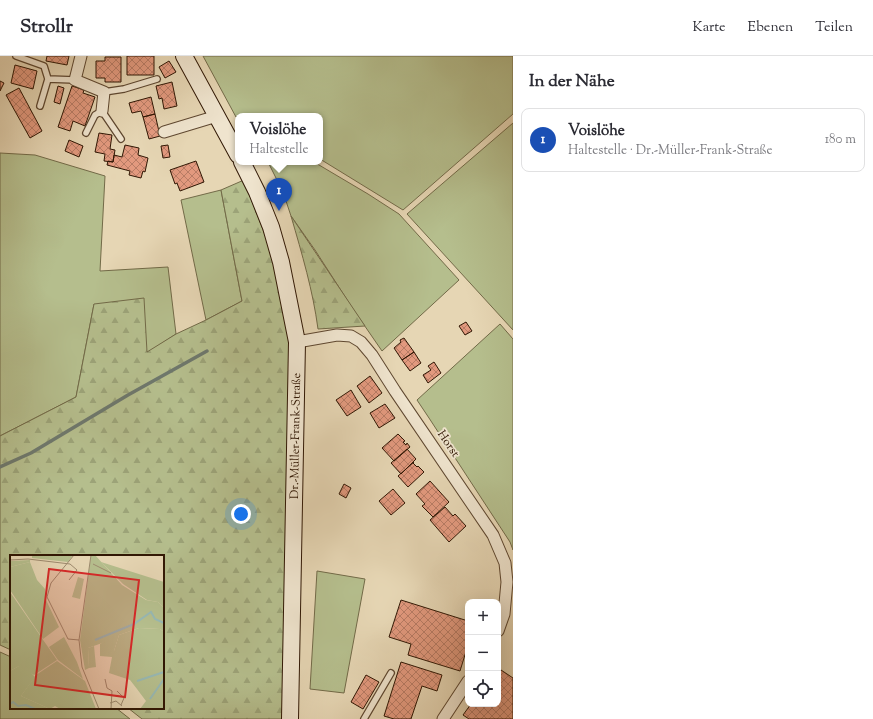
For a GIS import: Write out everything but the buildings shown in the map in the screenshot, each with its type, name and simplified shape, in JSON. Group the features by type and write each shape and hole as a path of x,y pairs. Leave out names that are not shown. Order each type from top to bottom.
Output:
{"main road":[{"path":"184,56 235,149"},
{"name":"Dr.-Müller-Frank-Straße","path":"244,165 258,192 272,227 281,262 297,342 290,719"}],"street":[{"path":"81,56 75,80 104,92 102,111"},
{"path":"164,132 218,116"},
{"name":"Horst","path":"297,342 337,335 351,336 361,342 372,355 493,535 505,563 507,582 504,614 501,622"},
{"path":"443,719 465,686"}],"lane":[{"path":"16,56 44,66 48,79 40,106"},
{"path":"48,79 75,80"},
{"path":"104,92 124,89 157,79"},
{"path":"86,133 95,115 102,111 121,139"},
{"path":"364,719 391,673"}],"green space":[{"path":"203,56 513,56 513,114 403,210 323,161 323,113 235,113 235,115"},
{"path":"513,123 513,330 407,214"},
{"path":"0,153 35,155 105,176 100,271 168,267 176,334 147,353 94,304 76,397 0,436"},
{"path":"270,165 319,165 399,214 459,280 382,351 291,216 283,192"},
{"path":"244,180 273,256 291,345 286,719 142,719 129,709 164,709 164,555 10,555 10,650 0,645 0,436 76,397 94,304 144,298 147,352 176,334 242,301 221,190"},
{"path":"221,190 242,301 206,320 181,200"},
{"path":"291,216 365,326 318,329 310,287"},
{"path":"500,324 513,339 513,550 510,542 417,400"},
{"path":"317,571 365,579 344,693 310,689"},
{"path":"0,652 10,657 10,709 117,709 130,719 0,719"}],"waterway":[{"path":"0,467 31,453 128,395 207,351"}],"place":[{"name":"Voislöhe","path":"279,211"}]}
